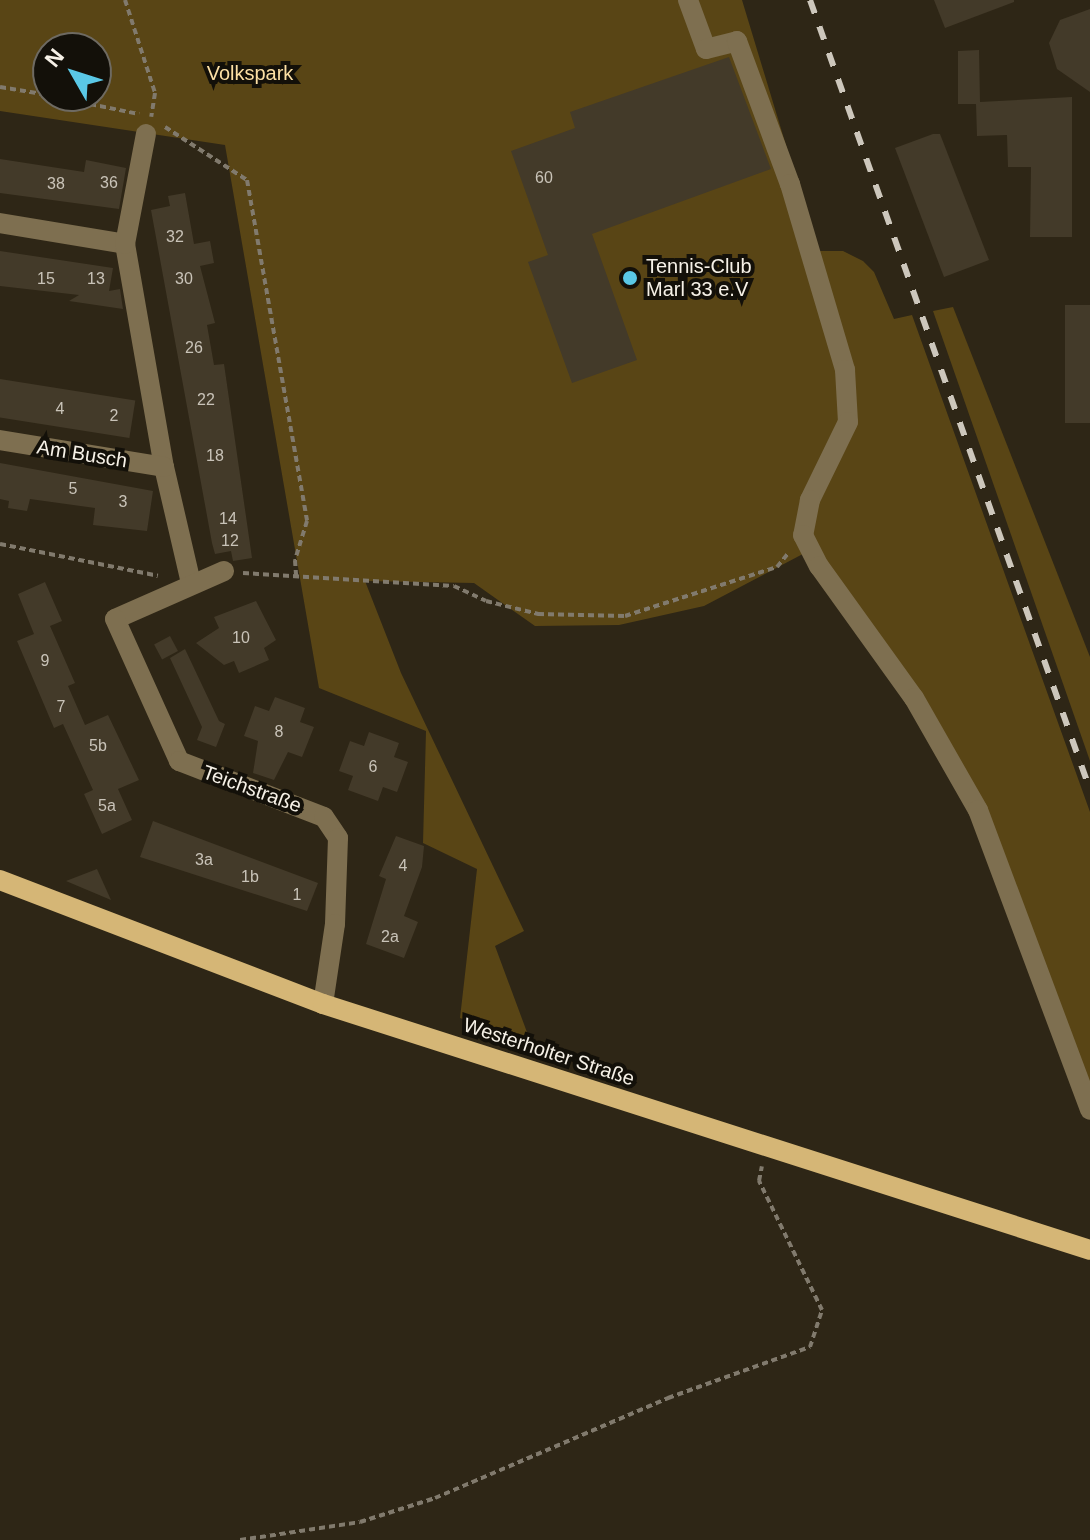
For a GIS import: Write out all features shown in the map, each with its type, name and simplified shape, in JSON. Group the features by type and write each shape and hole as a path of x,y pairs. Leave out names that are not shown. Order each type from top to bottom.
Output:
{"main road":[{"name":"Westerholter Straße","path":"0,880 323,1004 1090,1250"}],"street":[{"path":"688,0 706,49 737,41 790,184 845,370 848,422 810,500 803,535 819,566 914,698 978,810 1090,1110"},
{"path":"148,126 125,244 164,467 191,583"},
{"path":"0,223 125,244"},
{"name":"Am Busch","path":"0,440 164,467"},
{"name":"Teichstraße","path":"224,571 115,619 179,761 324,817 338,838 335,924 323,1004"}],"path":[{"path":"125,0 155,93 148,126"},
{"path":"0,87 32,93"},
{"path":"102,112 148,126 247,180 307,521 295,560 296,576"},
{"path":"224,571 454,586 486,601 538,614 625,616 777,567 803,535"},
{"path":"0,544 191,583"},
{"path":"240,1540 360,1522 435,1498 642,1409 810,1347 822,1310 759,1181 765,1148"}],"green space":[{"name":"Volkspark","path":"0,0 742,0 818,251 843,251 863,261 874,272 894,319 912,315 1090,812 1090,1110 977,816 818,546 704,606 619,625 535,626 474,583 365,581 401,673 524,931 495,946 531,1043 460,1018 477,869 423,843 426,731 319,688 225,145 0,111"},
{"path":"953,307 1090,657 1090,761 933,311"}],"building":[{"path":"934,0 1014,0 1014,2 945,28"},
{"path":"1090,9 1090,92 1057,69 1049,43 1060,20"},
{"path":"979,50 980,102 1072,97 1072,237 1030,237 1031,167 1008,167 1007,135 977,136 976,104 958,104 958,51"},
{"path":"729,57 771,169 592,234 637,360 572,383 528,262 548,255 511,151 575,128 570,112"},
{"path":"940,134 989,260 944,277 895,148"},
{"path":"0,159 84,172 86,160 126,168 119,209 0,193"},
{"path":"185,193 194,244 210,241 214,263 200,266 215,323 207,325 214,365 224,364 252,558 233,561 231,551 215,554 212,543 151,210 170,206 168,196"},
{"path":"0,251 113,268 109,291 120,289 123,309 69,301 79,295 0,286"},
{"path":"1065,305 1090,305 1090,423 1065,423"},
{"path":"0,379 135,400 129,438 0,417"},
{"path":"0,463 153,491 147,531 93,525 95,508 30,499 27,511 8,508 9,501 0,499"},
{"path":"45,582 62,621 50,626 75,683 68,686 85,725 108,715 139,780 118,789 132,820 102,834 84,794 93,790 63,724 54,728 17,641 34,634 18,594"},
{"path":"256,601 276,640 264,648 269,660 239,673 234,661 224,665 196,643 219,628 214,617"},
{"path":"170,636 178,651 162,659 154,644"},
{"path":"185,649 219,721 225,724 216,747 197,740 202,727 170,658"},
{"path":"275,697 305,708 300,722 314,727 302,757 288,752 274,780 253,773 258,741 244,736 255,706 269,711"},
{"path":"369,732 399,743 394,757 408,762 397,792 383,787 378,801 348,790 353,776 339,771 350,741 364,746"},
{"path":"153,821 318,883 307,911 140,857"},
{"path":"396,836 424,846 422,867 404,916 418,922 404,958 366,944 386,879 379,876"},
{"path":"97,869 111,900 66,881"}],"railway":[{"path":"810,0 1090,790"}],"place":[{"name":"Tennis-Club Marl 33 e.V","path":"630,278"}]}
